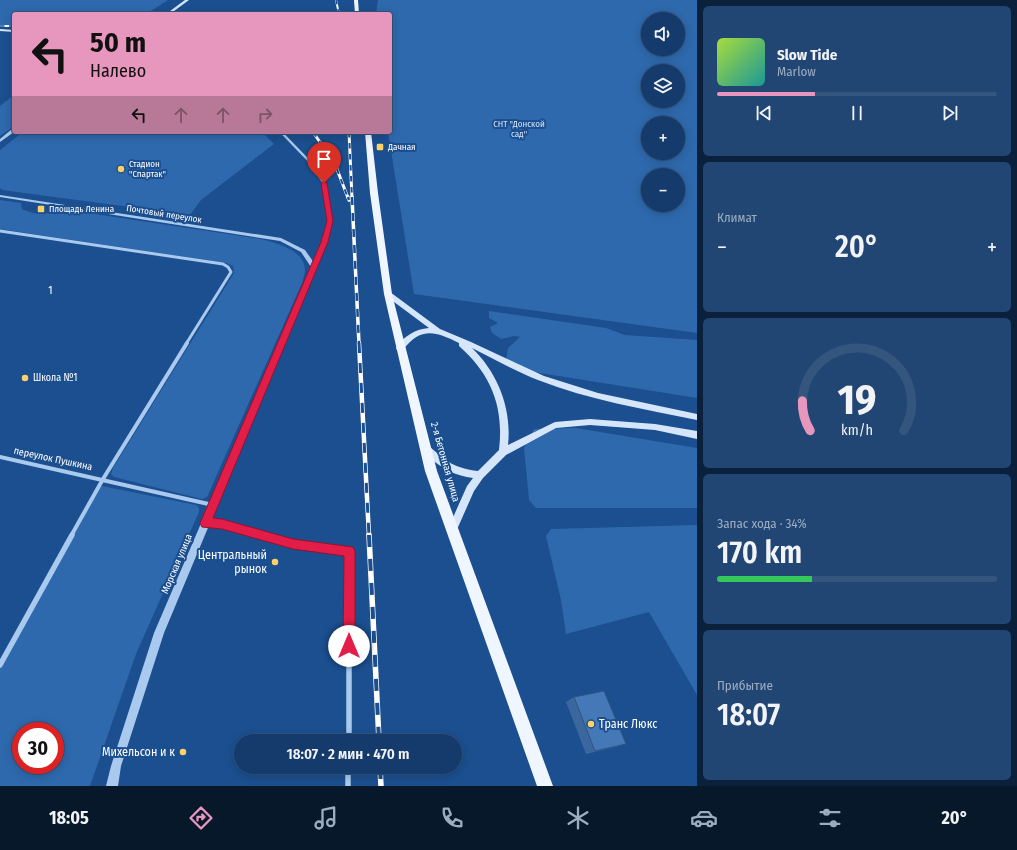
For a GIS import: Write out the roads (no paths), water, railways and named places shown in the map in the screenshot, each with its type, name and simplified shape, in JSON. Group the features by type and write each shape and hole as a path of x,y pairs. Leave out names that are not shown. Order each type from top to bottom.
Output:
{"main road":[{"path":"171,12 187,0"},
{"path":"356,0 357,12"},
{"path":"0,30 12,31"},
{"name":"2-я Бетонная улица","path":"368,134 376,213 388,294 431,471 545,786"},
{"path":"388,294 438,331 558,384 643,406 697,417"},
{"path":"400,348 406,339 418,332 438,331"},
{"path":"454,338 478,358 496,388 501,401 505,423 503,452"},
{"path":"452,532 470,489 480,475 503,452 555,425 590,422 656,427 697,435"},
{"path":"426,449 450,470 480,475"}],"street":[{"path":"0,141 12,132"},
{"path":"283,134 310,162 324,183 330,221 325,242 314,267"},
{"name":"Почтовый переулок","path":"0,196 281,240 303,251 314,267"},
{"path":"0,231 223,264 228,267 231,272 103,479 0,665"},
{"name":"Морская улица","path":"112,786 116,766 159,633 314,267"},
{"name":"переулок Пушкина","path":"0,457 214,505"},
{"path":"206,523 222,524 293,544 349,551 348,734"},
{"path":"348,774 348,786"}],"railway":[{"path":"336,0 339,12"},
{"path":"0,26 12,26"},
{"path":"314,134 335,164 348,198"},
{"path":"349,134 352,198"},
{"path":"352,197 359,344"},
{"path":"359,343 369,536"},
{"path":"369,535 379,734"},
{"path":"380,774 381,786"}],"place":[{"name":"Дачная","path":"380,147"},
{"name":"Стадион \"Спартак\"","path":"121,169"},
{"name":"Площадь Ленина","path":"41,209"},
{"name":"Школа №1","path":"25,378"},
{"name":"Центральный рынок","path":"275,562"},
{"name":"Транс Люкс","path":"591,724"},
{"name":"Михельсон и к","path":"183,752"}],"district":[{"name":"1","path":"51,290"}],"park label":[{"name":"СНТ \"Донской сад\"","path":"519,130"}]}
